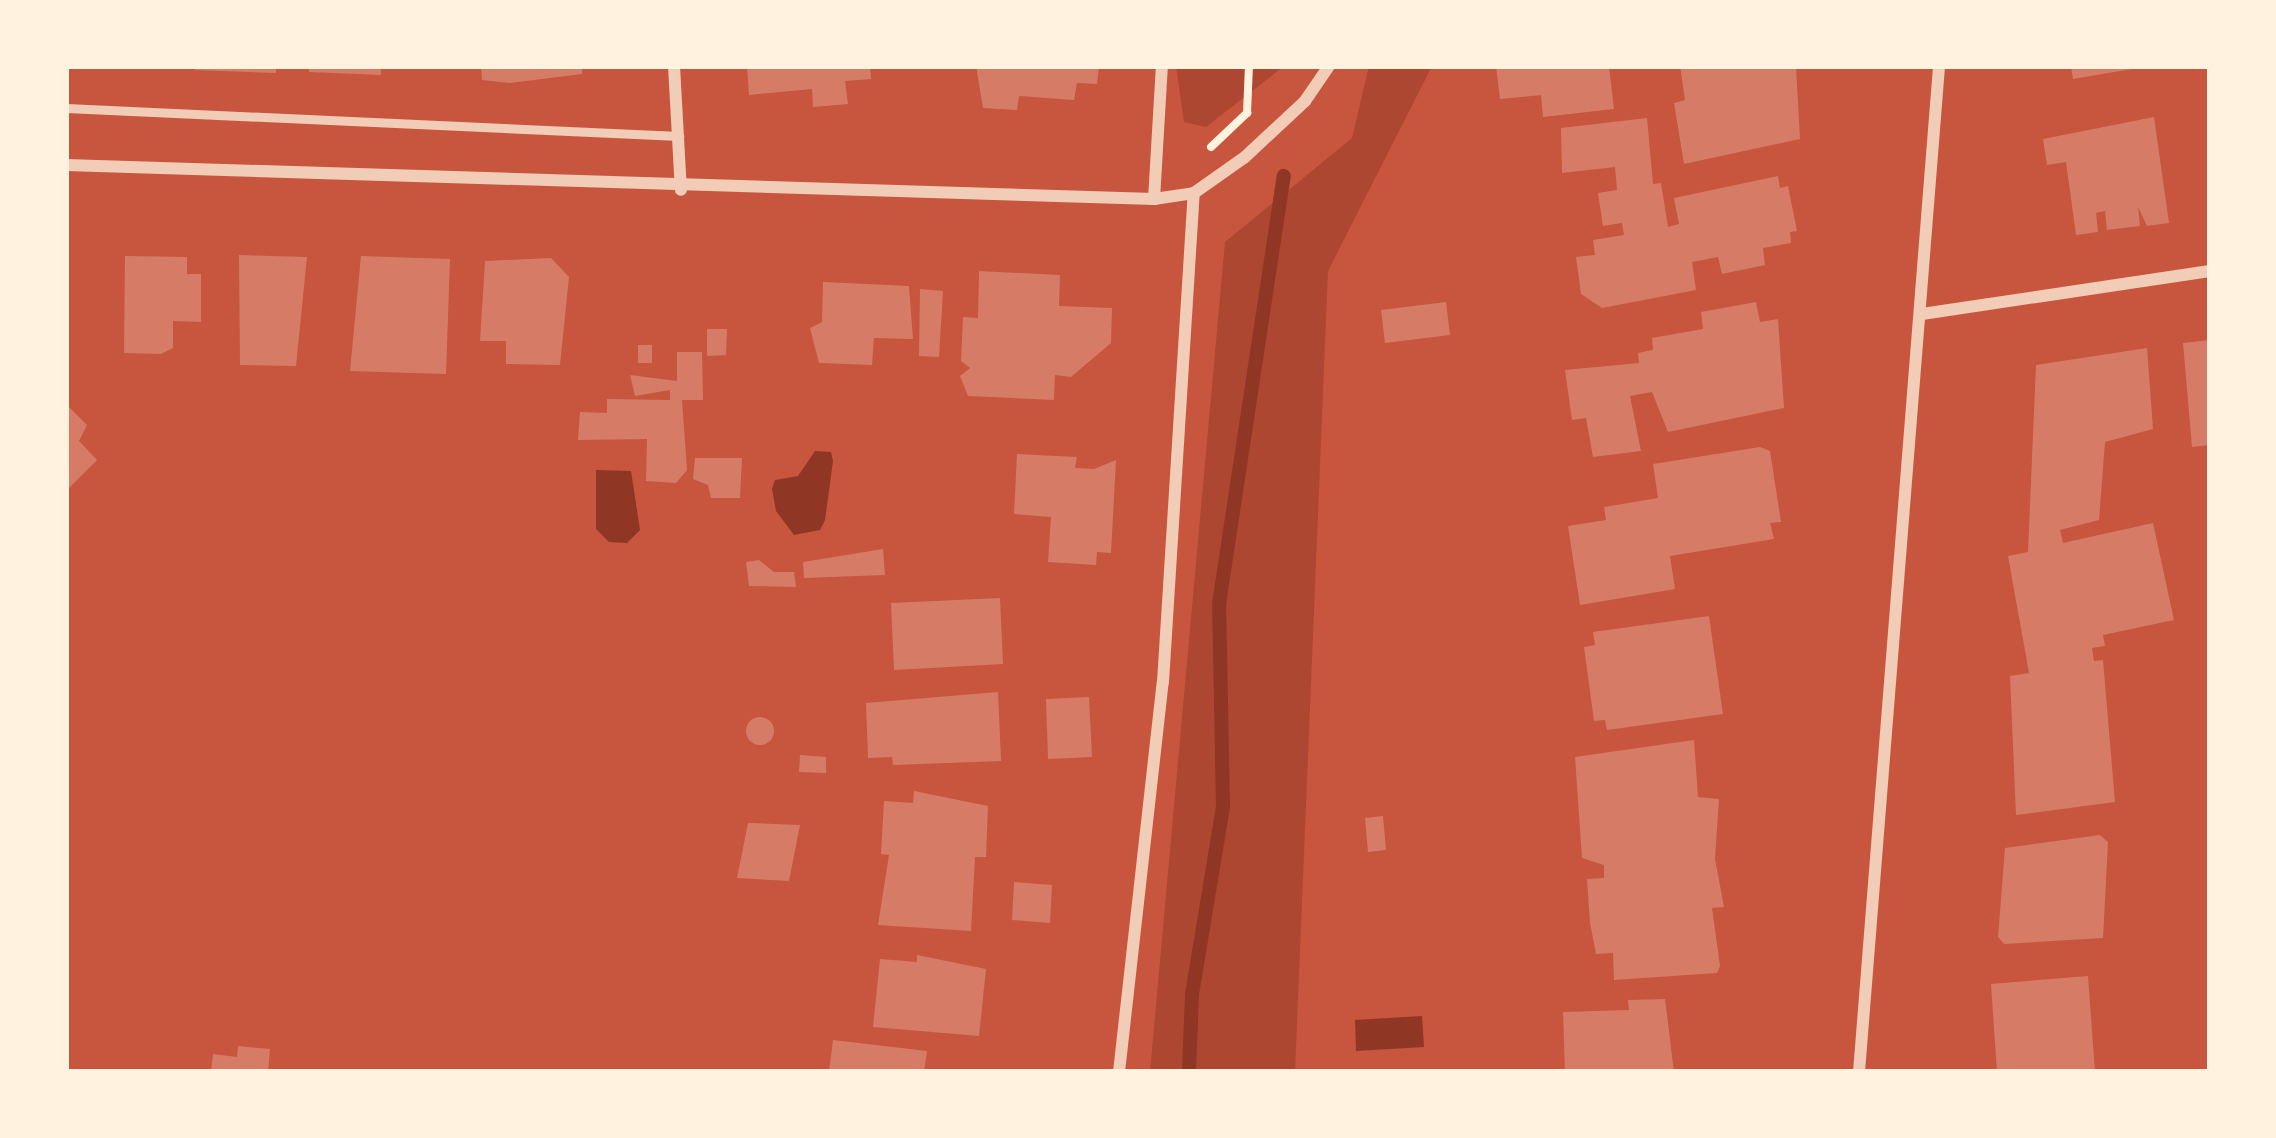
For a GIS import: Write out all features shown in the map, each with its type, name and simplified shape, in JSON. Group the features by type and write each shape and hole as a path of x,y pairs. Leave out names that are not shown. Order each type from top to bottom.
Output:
{"street":[{"path":"674,66 681,190"},
{"path":"1154,199 1162,66"},
{"path":"66,165 681,190 1154,199 1194,194 1305,101 1329,66"},
{"path":"1859,1072 1939,66"},
{"path":"1119,1072 1163,682 1194,194"},
{"path":"1922,314 2210,272"}],"lane":[{"path":"66,108 679,136"}],"path":[{"path":"1194,194 1216,134 1247,113 1250,68"}],"shaded area":[{"path":"1176,66 1284,66 1206,127 1184,122"},
{"path":"1369,66 1432,66 1328,271 1295,1072 1150,1072 1225,242 1352,138"},
{"path":"815,451 831,452 833,461 825,520 820,530 794,535 776,511 772,489 775,480 798,476"},
{"path":"596,470 631,471 640,530 627,543 609,542 596,529"},
{"path":"1422,1016 1424,1047 1356,1051 1355,1020"}],"building":[{"path":"195,66 276,66 276,73 195,70"},
{"path":"309,66 381,66 381,75 309,72"},
{"path":"481,66 582,66 582,74 510,83 482,80"},
{"path":"747,66 870,66 871,79 845,81 848,104 813,107 812,89 749,95"},
{"path":"976,66 1099,66 1097,84 1077,83 1074,100 1019,96 1017,110 983,108"},
{"path":"1496,66 1609,66 1614,109 1543,117 1541,95 1500,99"},
{"path":"1680,66 1796,66 1800,139 1684,164 1674,103 1685,100"},
{"path":"2071,66 2138,66 2138,68 2073,79"},
{"path":"2154,117 2169,223 2147,226 2138,207 2140,226 2107,230 2105,211 2096,213 2098,232 2076,235 2066,162 2047,165 2043,139"},
{"path":"1647,118 1653,184 1661,183 1668,227 1679,224 1674,198 1778,176 1780,188 1788,186 1797,231 1790,232 1791,243 1763,248 1765,265 1722,274 1718,257 1692,262 1696,290 1602,308 1581,294 1576,257 1595,255 1593,240 1624,235 1622,223 1603,226 1598,193 1617,190 1615,167 1562,173 1561,128"},
{"path":"239,255 307,257 296,366 240,365"},
{"path":"125,256 187,257 187,274 201,274 201,322 173,321 173,348 161,354 124,353"},
{"path":"361,256 450,259 446,374 350,371"},
{"path":"551,258 569,277 560,365 506,364 506,341 480,341 485,261"},
{"path":"979,271 1060,275 1059,306 1112,308 1111,343 1071,377 1055,375 1054,400 968,396 960,376 970,368 961,361 963,317 978,318"},
{"path":"823,282 909,286 913,339 874,338 872,365 819,363 810,328 822,322"},
{"path":"920,289 943,291 939,357 919,356"},
{"path":"1446,302 1450,335 1385,343 1381,310"},
{"path":"1756,302 1760,322 1778,319 1784,408 1668,432 1652,392 1630,396 1641,451 1593,457 1586,418 1572,420 1565,370 1639,363 1638,353 1653,350 1652,338 1703,329 1701,312"},
{"path":"707,329 727,329 726,355 707,356"},
{"path":"2210,340 2210,445 2192,447 2183,343"},
{"path":"638,345 652,345 652,363 638,363"},
{"path":"2147,348 2153,429 2105,442 2099,520 2060,530 2063,543 2153,523 2174,620 2103,635 2105,646 2092,648 2094,661 2103,660 2115,802 2016,815 2010,676 2029,673 2008,556 2028,552 2036,365"},
{"path":"677,352 702,352 703,400 682,400 687,470 676,483 646,481 647,439 578,440 580,412 607,413 607,399 670,400 670,390 635,396 630,375 677,381"},
{"path":"66,404 87,425 79,441 97,460 66,491"},
{"path":"1760,447 1770,451 1781,522 1770,523 1774,539 1670,556 1675,589 1580,605 1568,526 1606,520 1604,507 1658,498 1653,464"},
{"path":"1017,454 1077,457 1075,468 1094,469 1116,460 1111,553 1097,552 1096,565 1048,562 1051,517 1014,514"},
{"path":"695,458 742,458 740,498 711,498 708,485 693,479"},
{"path":"883,549 885,575 804,578 803,562"},
{"path":"759,560 774,572 794,572 796,587 749,586 746,562"},
{"path":"1000,598 1003,664 894,670 891,603"},
{"path":"1709,616 1723,714 1607,730 1605,720 1594,721 1584,647 1595,645 1593,632"},
{"path":"998,692 1001,761 893,765 892,757 868,758 866,703"},
{"path":"1089,697 1092,757 1048,759 1046,699"},
{"path":"760,717 770,721 774,731 770,741 760,745 750,741 746,731 750,721"},
{"path":"1694,740 1698,797 1719,799 1715,859 1724,907 1712,908 1720,966 1717,973 1614,980 1613,953 1596,954 1590,923 1587,879 1604,878 1604,865 1582,858 1575,757"},
{"path":"800,755 826,757 826,773 799,772"},
{"path":"914,791 988,806 986,857 975,857 971,931 878,925 889,855 881,854 884,801 913,803"},
{"path":"1383,816 1386,850 1368,852 1365,818"},
{"path":"748,823 800,825 789,881 737,878"},
{"path":"2100,835 2108,842 2103,938 2004,944 1998,937 2005,848"},
{"path":"1014,882 1052,885 1050,923 1012,920"},
{"path":"917,955 986,969 979,1036 873,1027 880,959 917,962"},
{"path":"2088,976 2095,1072 1997,1072 1991,984"},
{"path":"1665,999 1674,1072 1565,1072 1563,1012 1629,1010 1628,1000"},
{"path":"833,1040 927,1051 924,1072 829,1072"},
{"path":"238,1046 270,1049 268,1072 211,1072 213,1054 237,1057"}],"waterway":[{"path":"1189,1072 1192,994 1223,807 1219,604 1284,176"}]}
